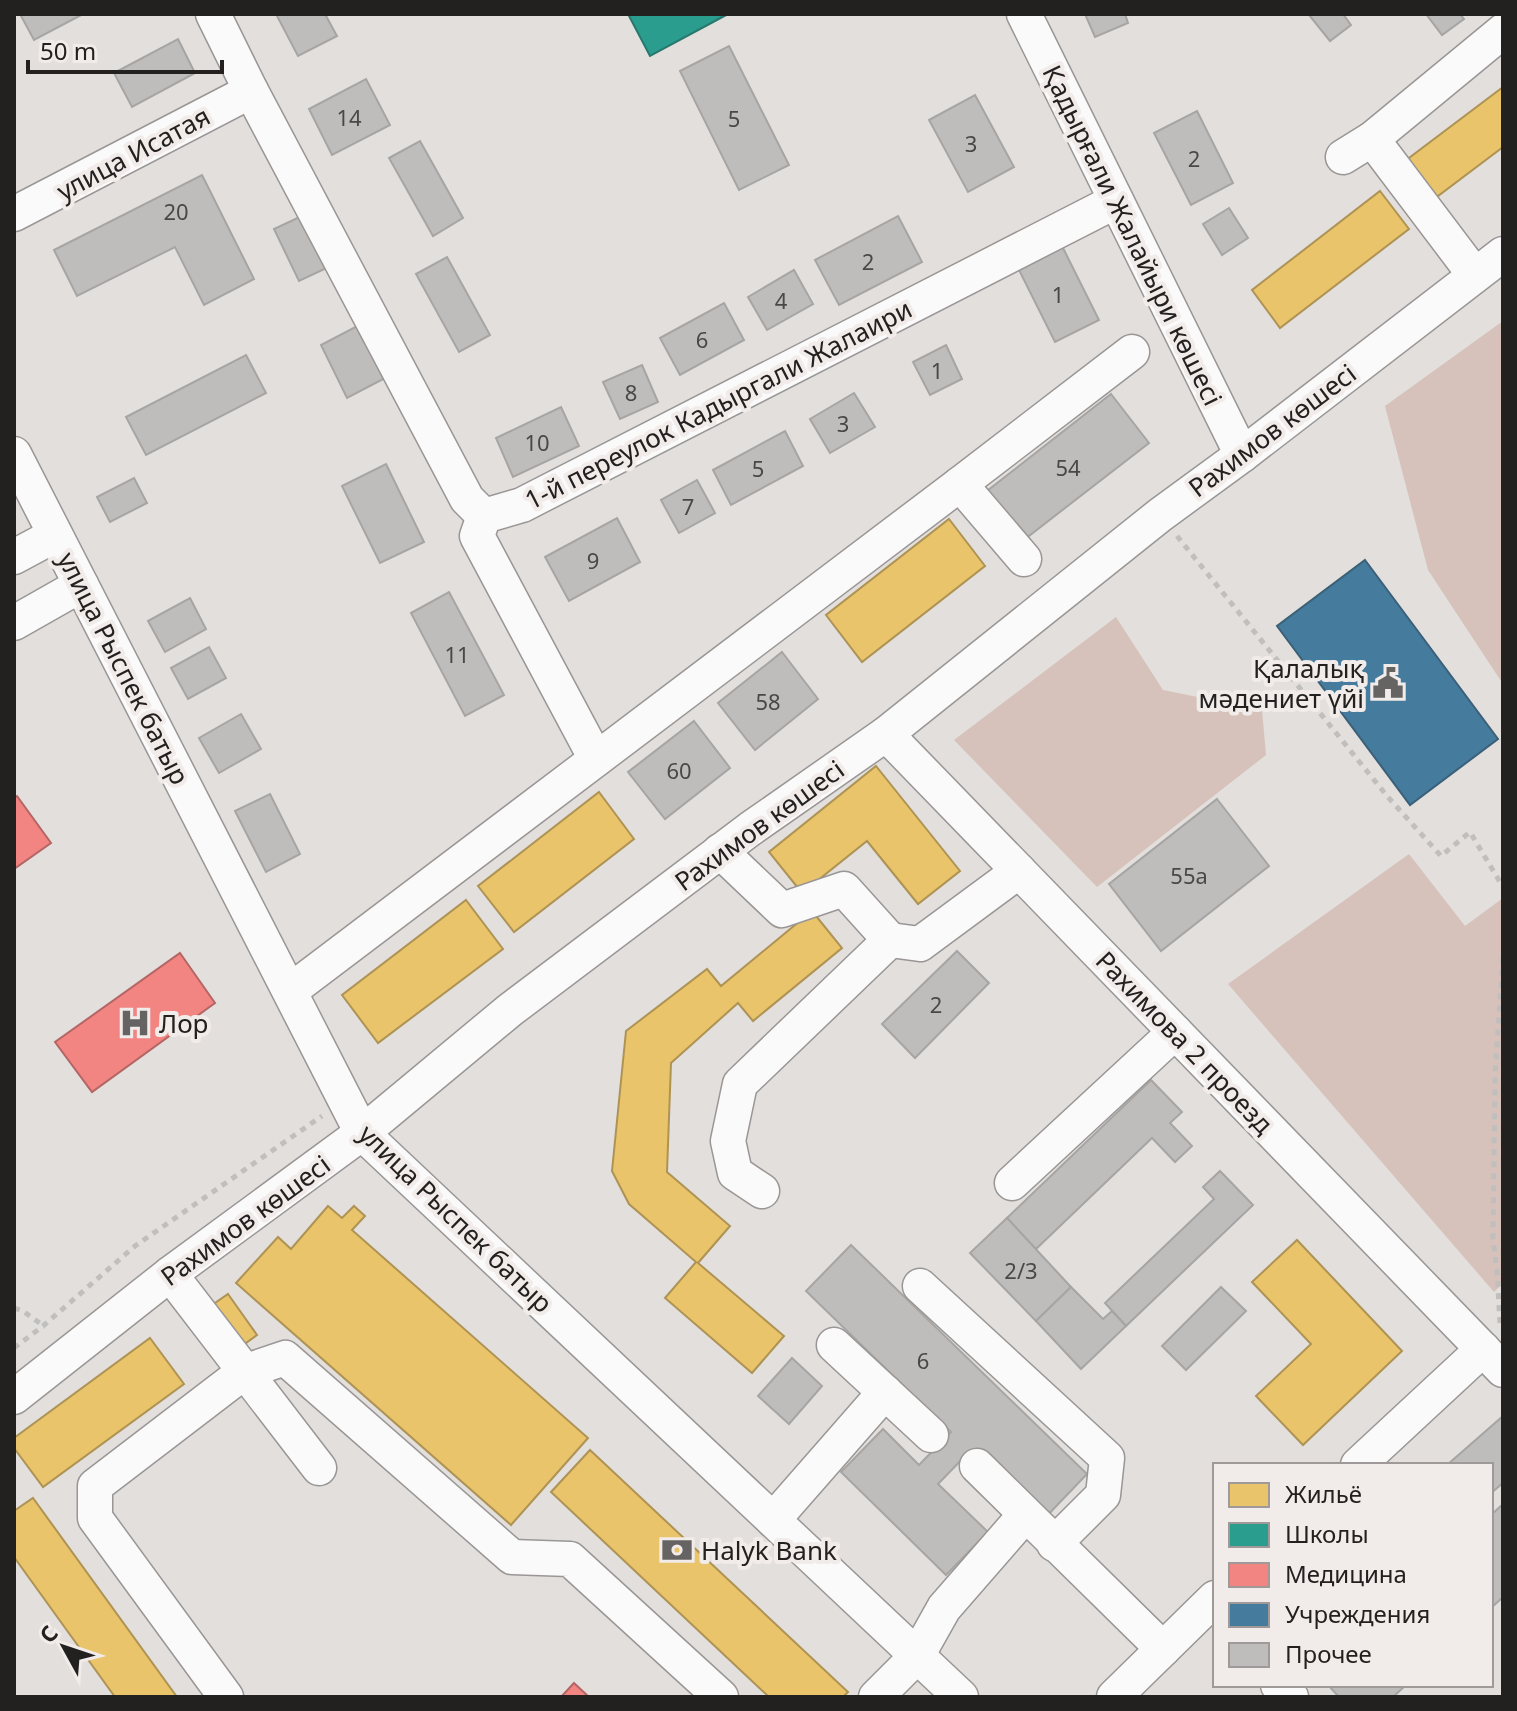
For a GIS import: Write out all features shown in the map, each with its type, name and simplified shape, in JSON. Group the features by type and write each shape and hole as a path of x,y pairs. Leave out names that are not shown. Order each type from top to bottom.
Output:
{"street":[{"path":"213,14 467,499 484,516 477,536 596,759"},
{"name":"Қадырғали Жалайыри көшесі","path":"1024,14 1242,455"},
{"path":"1343,157 1372,139 1503,31"},
{"name":"улица Исатая","path":"14,214 251,91"},
{"path":"1372,139 1474,274"},
{"name":"1-й переулок Кадыргали Жалаири","path":"484,516 522,505 1116,201"},
{"name":"Рахимов көшесі","path":"14,1397 170,1274 362,1133 510,1010 720,851 886,734 1160,515 1503,254"},
{"path":"290,991 1132,352"},
{"name":"улица Рыспек батыр","path":"14,454 362,1133 961,1697"},
{"path":"960,484 1024,559"},
{"path":"14,557 55,535"},
{"path":"14,623 81,585"},
{"name":"Рахимова 2 проезд","path":"886,734 1175,1032 1495,1351"},
{"path":"720,851 782,910 844,889 890,940 920,944 1019,871"},
{"path":"762,1191 735,1173 728,1141 740,1084 890,940"},
{"path":"1012,1183 1175,1032"},
{"path":"170,1274 319,1468"},
{"path":"920,1286 1107,1458 1103,1495 1054,1544"},
{"path":"834,1345 931,1435"},
{"path":"1360,1463 1495,1351"},
{"path":"226,1697 95,1518 95,1486 244,1372 285,1358 512,1557 570,1559 701,1690"},
{"path":"773,1520 885,1392"},
{"path":"977,1466 1163,1649"},
{"path":"876,1697 917,1656 944,1608 1025,1515"},
{"path":"1114,1697 1163,1649 1210,1612"}],"path":[{"path":"1160,515 1387,796 1441,856 1470,832 1503,887"},
{"path":"1495,1351 1495,1076 1503,955"},
{"path":"14,1348 135,1246 346,1099"},
{"path":"14,1308 23,1311 74,1350"}],"shaded area":[{"path":"1503,321 1503,684 1428,570 1385,406"},
{"path":"1116,617 1163,690 1262,710 1266,755 1097,887 954,740"},
{"path":"1409,854 1465,926 1503,898 1503,1283 1494,1292 1228,984"}],"building: Жильё":[{"path":"1503,87 1503,147 1434,199 1405,161"},
{"path":"1380,191 1409,229 1280,328 1252,290"},
{"path":"949,519 985,566 862,662 826,615"},
{"path":"876,766 960,871 918,904 867,841 802,893 769,852"},
{"path":"599,792 634,839 514,932 478,886"},
{"path":"466,900 503,949 378,1043 342,995"},
{"path":"812,911 842,948 753,1021 738,1003 671,1063 667,1172 730,1226 698,1263 784,1336 752,1373 665,1298 696,1262 629,1204 612,1171 626,1031 707,969 721,986"},
{"path":"328,1206 342,1218 354,1206 365,1216 352,1230 588,1438 511,1525 236,1283 278,1237 291,1249"},
{"path":"1297,1240 1402,1351 1303,1445 1256,1396 1311,1344 1252,1282"},
{"path":"228,1294 257,1335 235,1351 205,1310"},
{"path":"150,1338 184,1384 43,1487 14,1448 14,1438"},
{"path":"590,1450 848,1692 843,1697 769,1697 551,1492"},
{"path":"33,1498 177,1697 115,1697 14,1557 14,1511"}],"building: Школы":[{"path":"628,14 728,14 650,56"}],"building: Медицина":[{"path":"17,796 51,843 14,869 14,798"},
{"name":"Лор","path":"180,953 215,1003 92,1092 55,1042"},
{"path":"574,1683 589,1697 561,1697"}],"building: Учреждения":[{"name":"Қалалық мәдениет үйі","path":"1365,560 1498,739 1410,805 1277,626"}],"building: Прочее":[{"path":"20,14 83,14 34,40"},
{"path":"276,14 325,14 337,36 298,56"},
{"path":"1085,14 1125,14 1128,23 1095,37"},
{"path":"1343,14 1351,25 1330,41 1309,15"},
{"path":"1426,14 1460,14 1464,19 1442,35"},
{"path":"178,39 195,73 132,107 114,73"},
{"path":"729,46 789,165 739,190 680,71"},
{"path":"366,79 390,125 332,155 309,109"},
{"path":"975,95 1014,167 968,192 929,120"},
{"path":"1197,111 1233,183 1191,205 1154,133"},
{"path":"420,141 463,218 433,236 389,158"},
{"path":"202,175 254,279 204,305 175,247 77,296 54,250"},
{"path":"1229,208 1248,238 1222,255 1203,224"},
{"path":"308,213 333,265 299,281 274,229"},
{"path":"898,216 922,262 839,305 815,260"},
{"path":"1062,246 1099,320 1055,342 1018,268"},
{"path":"447,257 490,335 459,352 416,274"},
{"path":"794,270 813,304 767,330 748,297"},
{"path":"724,303 744,340 680,375 660,338"},
{"path":"363,323 389,376 347,398 321,345"},
{"path":"946,345 962,379 930,395 913,362"},
{"path":"246,355 266,393 146,455 126,417"},
{"path":"642,365 658,402 620,419 603,382"},
{"path":"854,393 875,427 830,453 810,419"},
{"path":"1111,394 1149,443 1025,539 987,491"},
{"path":"561,407 579,446 513,477 496,438"},
{"path":"785,431 803,466 731,505 713,470"},
{"path":"386,464 424,542 380,563 342,486"},
{"path":"134,478 147,503 110,522 97,497"},
{"path":"697,480 715,513 679,533 661,500"},
{"path":"617,518 640,562 569,601 545,557"},
{"path":"449,592 504,695 465,716 411,613"},
{"path":"190,598 206,629 165,652 148,621"},
{"path":"209,647 226,678 188,699 171,668"},
{"path":"782,652 818,699 755,750 718,703"},
{"path":"241,714 261,749 219,773 199,738"},
{"path":"694,721 730,768 665,819 628,772"},
{"path":"270,794 300,854 266,872 235,811"},
{"path":"1217,799 1269,866 1161,951 1109,884"},
{"path":"957,951 989,983 915,1058 882,1024"},
{"path":"1151,1080 1182,1112 1170,1123 1192,1146 1175,1162 1152,1138 1036,1249 1007,1218"},
{"path":"1220,1171 1253,1205 1126,1326 1105,1303 1214,1199 1203,1187"},
{"path":"1007,1218 1071,1287 1036,1321 970,1253"},
{"path":"851,1245 1087,1474 1042,1521 970,1451 938,1484 988,1532 946,1575 841,1472 883,1429 919,1465 951,1432 806,1291"},
{"path":"1071,1287 1103,1319 1112,1311 1126,1326 1081,1369 1036,1321"},
{"path":"1221,1287 1246,1311 1186,1370 1162,1346"},
{"path":"792,1358 822,1386 789,1424 758,1396"},
{"path":"1503,1416 1503,1483 1493,1491 1493,1463 1449,1463"},
{"path":"1503,1504 1503,1597 1493,1606 1493,1513"},
{"path":"1330,1687 1404,1687 1393,1697 1339,1697"}],"place":[{"name":"Қалалық мәдениет үйі","path":"1388,683"},
{"name":"Лор","path":"135,1023"},
{"name":"Halyk Bank","path":"677,1550"}]}
